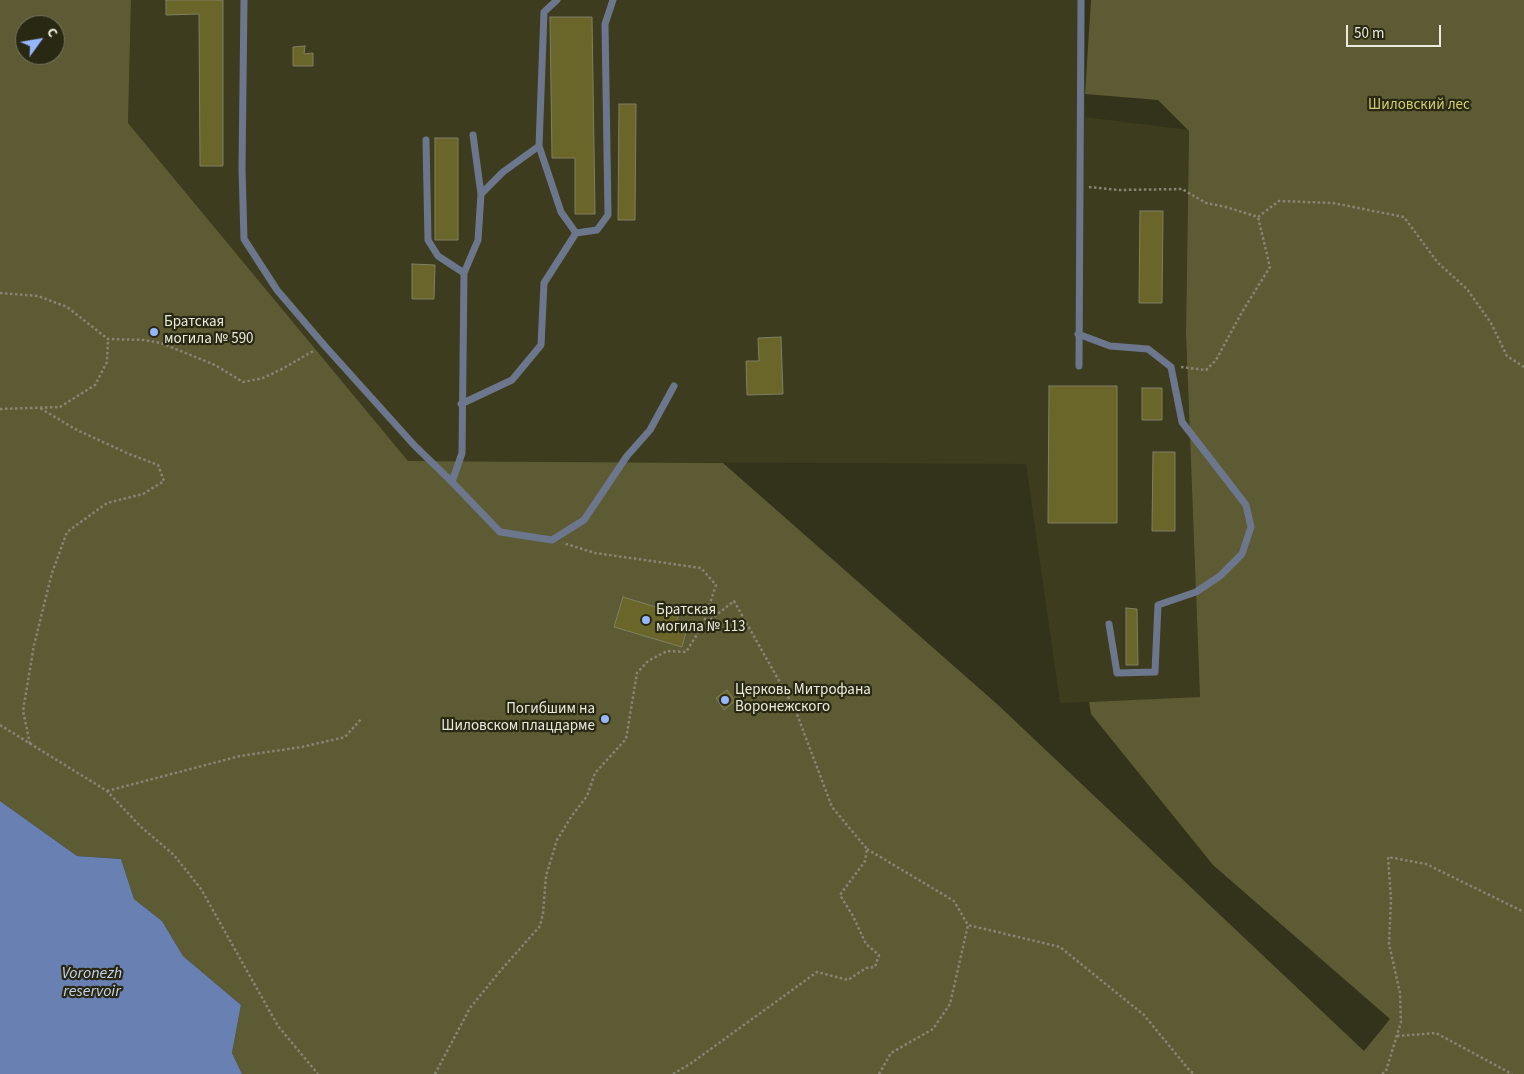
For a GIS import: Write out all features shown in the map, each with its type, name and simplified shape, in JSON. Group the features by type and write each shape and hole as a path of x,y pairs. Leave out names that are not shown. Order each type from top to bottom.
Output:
{"lane":[{"path":"244,0 242,169 244,240 277,290 324,344 414,445 500,532 552,540 584,520 627,456 650,430 674,386"},
{"path":"557,0 544,12 539,146 561,212 576,233"},
{"path":"462,404 512,380 541,345 544,283 576,233 597,230 608,215 605,24 613,0"},
{"path":"1079,366 1081,0"},
{"path":"452,482 462,453 464,273 478,240 481,194 473,135"},
{"path":"426,140 428,240 438,256 464,273"},
{"path":"481,194 503,172 539,146"},
{"path":"1078,334 1110,346 1148,349 1171,367 1182,422 1246,505 1251,527 1242,554 1220,576 1196,592 1158,605 1155,672 1117,673 1109,624"}],"path":[{"path":"1080,186 1120,190 1182,189 1206,203 1258,217"},
{"path":"1258,217 1279,201 1333,203 1404,217 1438,263 1467,289 1491,323 1507,356 1524,367"},
{"path":"1171,367 1206,370 1216,360 1242,312 1270,267 1258,217"},
{"path":"0,293 38,296 67,307 108,339 144,340 161,343 215,365 242,382 263,378 282,370 324,344"},
{"path":"0,409 60,407 95,385 107,362 108,339"},
{"path":"30,744 22,711 34,645 52,573 67,532 107,503 143,494 164,481 158,465 75,429 40,408"},
{"path":"435,1074 470,1008 540,926 546,876 557,840 587,796 595,773 626,739 637,673 648,661 667,651 686,652 703,625 716,585 701,568 596,553 552,540"},
{"path":"703,625 734,601 795,709 832,807 867,849 954,901 968,924 950,1004 933,1029 891,1054 879,1074"},
{"path":"107,791 240,756 302,747 345,737 362,718"},
{"path":"0,725 107,791 140,826 174,855 200,889 278,1026 318,1074"},
{"path":"673,1074 690,1064 817,972 848,980 866,968 875,967 880,955 866,944 853,916 840,895 865,861 867,849"},
{"path":"1382,1074 1386,1071 1401,1022 1400,993 1389,944 1391,899 1388,857 1426,864 1524,912"},
{"path":"968,924 1060,947 1144,1016 1190,1071 1195,1074"},
{"path":"1397,1036 1436,1033 1512,1074"}],"shaded area":[{"path":"131,0 1085,0 1085,117 1189,130 1186,333 1200,698 1060,703 1026,464 408,461 128,123"}],"green space":[{"name":"Шиловский лес","path":"0,0 131,0 128,123 408,461 723,463 997,704 1364,1051 1390,1019 1213,865 1091,714 1089,702 1200,697 1186,333 1189,131 1158,100 1085,94 1091,0 1524,0 1524,1074 242,1074 232,1053 241,1005 183,956 162,921 134,899 121,859 77,856 0,801"}],"water":[{"name":"Voronezh reservoir","path":"0,801 77,856 121,859 134,899 162,921 183,956 241,1005 232,1053 242,1074 0,1074"}],"building":[{"path":"166,0 223,0 223,166 200,166 199,14 166,15"},
{"path":"550,17 592,17 595,214 575,214 575,158 552,158"},
{"path":"305,46 304,54 313,53 313,66 293,66 293,47"},
{"path":"619,104 636,104 635,220 618,220"},
{"path":"435,138 458,138 458,240 435,240"},
{"path":"1140,211 1163,211 1162,303 1139,303"},
{"path":"412,264 435,265 434,299 412,299"},
{"path":"781,337 783,394 747,395 746,361 759,361 758,338"},
{"path":"1049,386 1117,386 1117,523 1048,523"},
{"path":"1142,388 1162,388 1162,420 1142,420"},
{"path":"1153,452 1175,452 1175,531 1152,531"},
{"name":"Братская могила № 113","path":"623,597 679,614 674,628 686,632 682,647 614,627"},
{"path":"1126,608 1137,609 1138,665 1126,665"},
{"name":"Церковь Митрофана Воронежского","path":"727,690 735,701 724,710 716,698"}],"place":[{"name":"Братская могила № 590","path":"154,332"},
{"name":"Братская могила № 113","path":"646,620"},
{"name":"Церковь Митрофана Воронежского","path":"725,700"},
{"name":"Погибшим на Шиловском плацдарме","path":"605,719"}]}
